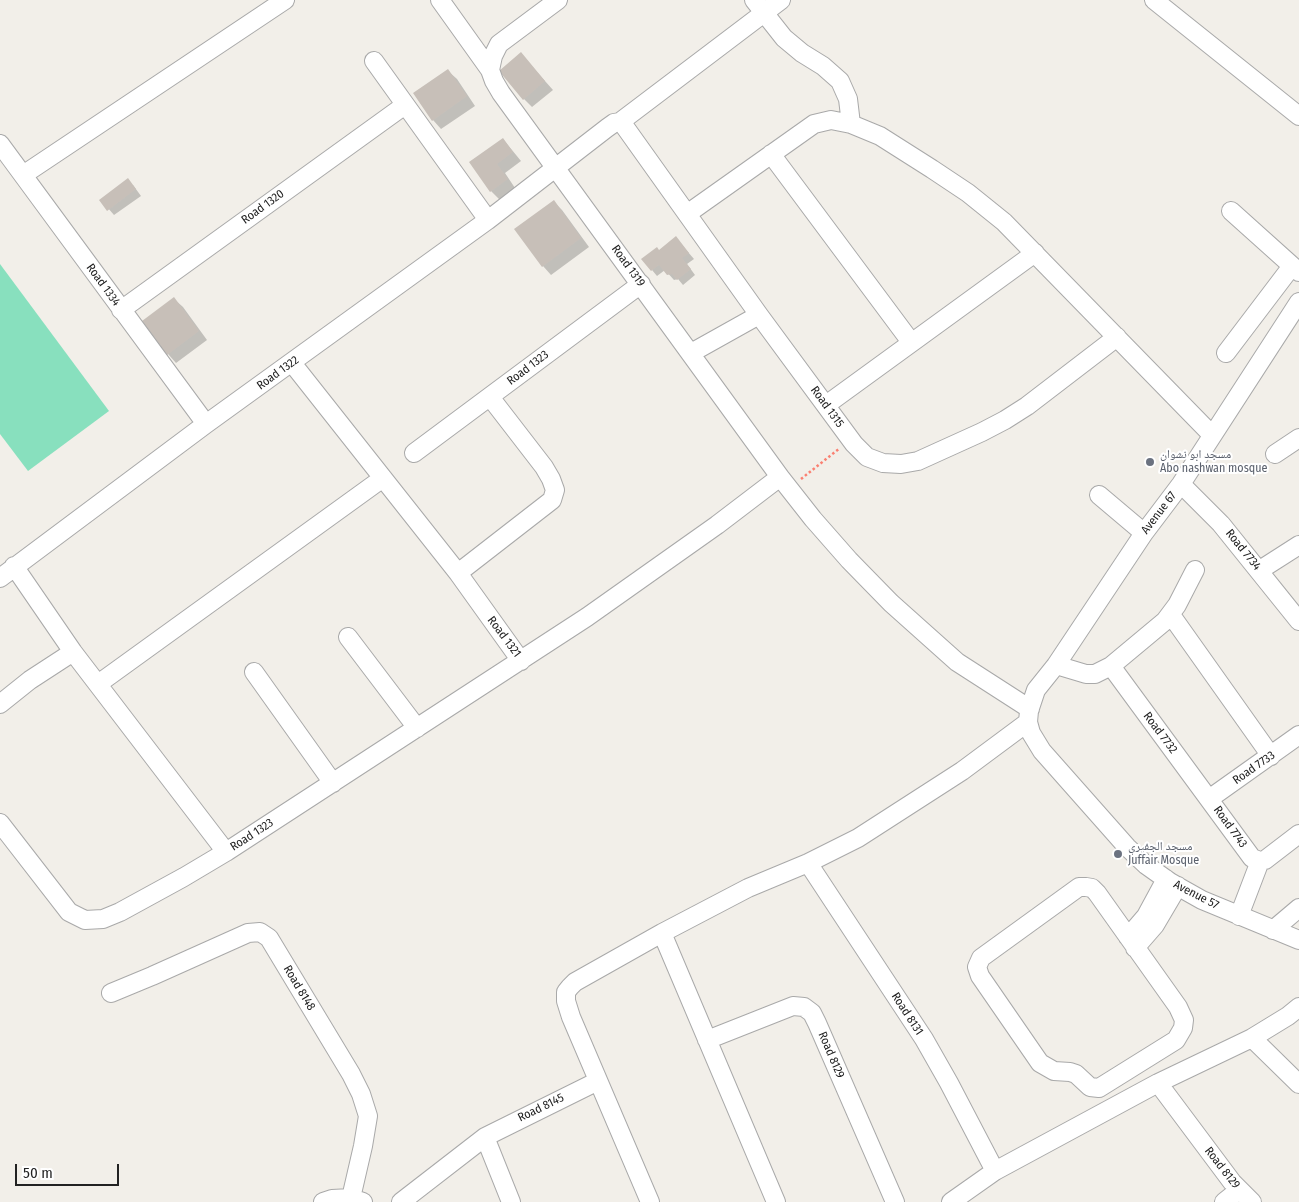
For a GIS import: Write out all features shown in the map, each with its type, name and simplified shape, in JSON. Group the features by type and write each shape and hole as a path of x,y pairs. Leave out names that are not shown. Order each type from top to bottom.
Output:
{"street":[{"path":"23,175 285,0"},
{"name":"Road 1319","path":"440,0 490,70 494,82 501,92 784,482 849,560 891,603 957,662 1029,716"},
{"path":"490,70 493,56 499,44 558,0"},
{"name":"Road 1322","path":"0,578 206,424 488,220 614,123 620,122 759,7 781,0"},
{"path":"1154,0 1299,116"},
{"path":"759,7 784,38 840,80 848,99 851,124"},
{"path":"374,61 488,220"},
{"name":"Road 1320","path":"121,310 405,105"},
{"path":"687,214 814,124 831,120 851,124 880,136 968,193 1004,222 1212,436"},
{"name":"Road 1315","path":"620,122 759,315 851,440 866,457 883,464 901,464 918,461 1005,420 1046,392 1117,337"},
{"name":"Road 1334","path":"0,144 206,424"},
{"path":"771,154 911,342"},
{"path":"1226,353 1296,269 1231,211"},
{"path":"826,405 1035,253"},
{"name":"Road 1323","path":"414,453 641,284"},
{"name":"Avenue 67","path":"1029,716 1036,690 1053,669 1212,436 1294,324 1299,302"},
{"path":"691,353 759,315"},
{"name":"Road 1321","path":"292,363 458,573 520,661 784,482"},
{"path":"458,573 541,510 552,500 554,490 551,479 540,462 490,397"},
{"path":"1275,454 1299,438"},
{"path":"98,684 383,478"},
{"name":"Road 7734","path":"1181,484 1221,524 1260,570 1299,621"},
{"path":"1100,496 1144,533"},
{"path":"1260,570 1299,545"},
{"path":"14,566 73,652 226,852"},
{"path":"1053,669 1095,674 1111,666 1171,615 1194,570"},
{"path":"1171,615 1271,756"},
{"path":"348,637 417,728"},
{"path":"0,704 30,680 73,652"},
{"name":"Road 1323","path":"0,823 69,912 85,920 103,919 184,878 520,661"},
{"name":"Road 7732","path":"1111,666 1209,799"},
{"name":"Avenue 67","path":"1050,759 1044,747 1036,719 1040,696 1053,669"},
{"path":"254,672 333,783"},
{"path":"650,1202 571,1017 566,1001 566,992 570,987 575,982 662,933 748,888 837,850 873,829 962,771 1029,716 1036,742 1050,759"},
{"name":"Road 7733","path":"1209,799 1299,736"},
{"name":"Avenue 57","path":"1050,759 1127,847 1146,865 1202,900 1299,940"},
{"name":"Road 7743","path":"1209,799 1252,858 1260,861"},
{"path":"1239,916 1260,861 1265,860 1299,834"},
{"name":"Road 8131","path":"808,863 924,1039 995,1171"},
{"path":"1132,943 1155,925 1172,883"},
{"path":"1079,888 1092,888 1097,893 1132,943 1178,1007 1184,1020 1183,1028 1176,1040 1099,1088 1090,1087 1076,1074 1054,1071 1040,1063 977,972 976,967 981,958 1079,888"},
{"path":"1273,930 1299,908"},
{"name":"Road 8148","path":"112,993 248,933 260,932 269,938 351,1074 361,1094 368,1116 357,1200"},
{"path":"662,933 776,1202"},
{"name":"Road 8129","path":"707,1040 793,1006 804,1008 812,1014 818,1023 895,1202"},
{"path":"951,1202 995,1171 1158,1083 1252,1038 1299,1007"},
{"path":"1252,1038 1299,1084"},
{"name":"Road 8145","path":"401,1202 485,1137 598,1081"},
{"name":"Road 8129","path":"1158,1083 1239,1190 1252,1202"},
{"path":"485,1137 511,1202"},
{"path":"1224,1202 1239,1190"},
{"path":"323,1202 332,1199 357,1200"}],"path":[{"path":"784,482 851,440"}],"green space":[{"path":"0,264 109,411 28,471 0,434"}],"building":[{"path":"521,52 545,81 523,100 499,71"},
{"path":"448,69 467,96 432,121 413,93"},
{"path":"503,138 513,152 497,164 508,179 490,192 469,162"},
{"path":"128,178 136,189 107,211 99,200"},
{"path":"554,200 581,238 542,267 514,229"},
{"path":"676,236 689,253 682,258 691,269 677,280 672,274 667,275 659,265 651,271 641,259 657,247 659,250"},
{"path":"174,297 199,331 167,355 142,321"}],"place":[{"name":"مسجد ابو نشوان Abo nashwan mosque","path":"1150,462"},
{"name":"مسجد الجفيري Juffair Mosque","path":"1118,854"}]}
